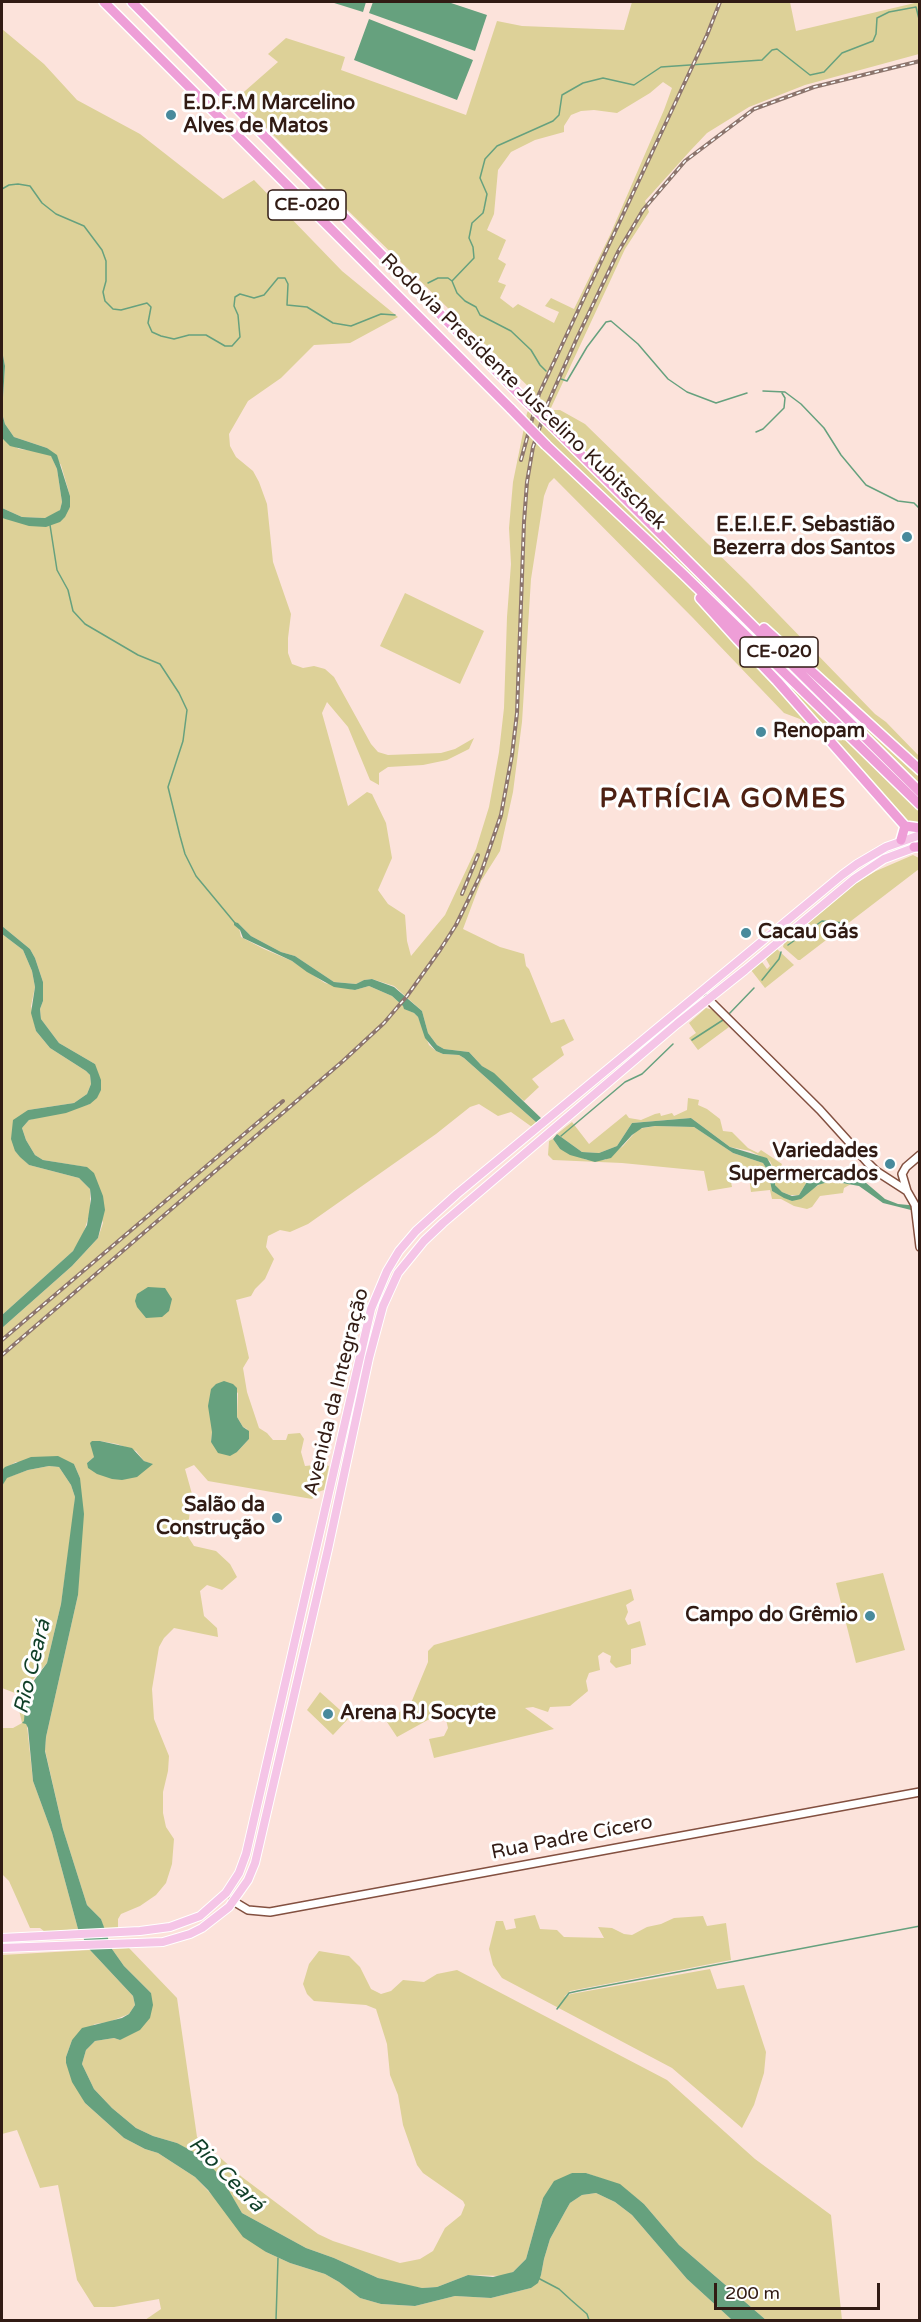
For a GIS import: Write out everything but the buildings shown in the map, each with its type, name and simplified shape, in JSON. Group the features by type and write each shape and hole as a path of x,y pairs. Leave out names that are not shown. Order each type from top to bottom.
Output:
{"highway":[{"name":"Rodovia Presidente Juscelino Kubitschek","path":"104,2 546,445 683,574 919,805"},
{"name":"Rodovia Presidente Juscelino Kubitschek","path":"132,2 526,401 920,792"},
{"path":"683,574 715,615 777,681 905,826 920,828"},
{"path":"728,601 761,626 920,770"},
{"path":"901,840 905,826"}],"main road":[{"name":"Avenida da Integração","path":"2,1938 122,1932 170,1927 191,1921 209,1910 226,1893 239,1873 246,1854 371,1309 387,1271 399,1251 416,1231 457,1194 857,864 901,840 920,835"},
{"name":"Avenida da Integração","path":"2,1948 163,1942 190,1934 213,1922 233,1901 251,1871 265,1820 369,1358 383,1306 398,1273 442,1223 665,1034 746,970 854,879 884,859 918,847"},
{"path":"681,1008 687,1016"},
{"path":"659,1026 665,1034"},
{"path":"336,1464 346,1466"},
{"path":"332,1480 342,1482"},
{"path":"254,1819 265,1820"}],"street":[{"path":"708,999 820,1110 867,1162 907,1191"},
{"path":"891,1181 920,1155"},
{"path":"904,1170 903,1178 907,1191 915,1204 920,1247"},
{"name":"Rua Padre Cícero","path":"233,1901 248,1910 270,1912 920,1792"}],"shaded area":[{"path":"331,2 366,2 363,12"},
{"path":"373,2 448,2 487,15 475,51 369,13"},
{"path":"632,2 790,2 796,31 919,2 919,54 805,85 749,107 707,133 690,151 645,201 649,212 625,249 550,410 560,410 585,424 748,583 919,756 919,827 913,826 893,813 800,719 784,713 554,478 549,483 544,496 531,579 522,722 513,792 500,851 481,881 463,929 500,947 524,954 526,966 551,1023 564,1019 574,1040 561,1047 564,1055 532,1079 539,1087 524,1101 482,1066 469,1052 444,1049 437,1045 428,1033 422,1011 394,986 372,979 356,984 334,982 295,956 281,952 251,936 238,923 241,937 292,961 325,983 355,990 369,986 392,996 405,1009 418,1017 429,1045 443,1054 459,1055 464,1058 537,1123 532,1127 511,1112 498,1116 479,1104 470,1107 436,1134 308,1224 290,1232 280,1230 268,1236 266,1247 274,1259 265,1279 251,1296 236,1300 249,1358 243,1368 247,1392 259,1428 273,1440 286,1440 288,1434 300,1433 304,1439 301,1452 305,1466 323,1464 329,1466 324,1490 318,1492 312,1499 208,1481 194,1465 185,1469 192,1494 187,1535 194,1546 216,1551 230,1564 237,1577 222,1590 207,1585 200,1591 204,1616 217,1628 218,1637 174,1628 159,1647 152,1689 154,1719 169,1756 163,1792 163,1813 166,1827 174,1839 172,1864 166,1883 156,1895 140,1906 121,1914 118,1919 118,1929 104,1929 101,1919 87,1905 63,1829 45,1750 78,1595 80,1478 74,1464 16,1462 2,1470 2,1328 72,1266 98,1238 103,1223 86,1167 43,1160 35,1155 26,1140 22,1128 29,1120 90,1104 95,1064 59,1043 41,1019 43,982 35,958 30,949 2,926 2,518 46,526 70,507 70,496 61,465 47,448 14,437 5,424 2,413 5,366 2,350 2,29 44,64 77,100 140,134 223,199 254,180 342,271 398,317 350,343 314,345 281,378 248,401 229,434 230,446 236,457 253,471 267,504 273,562 291,614 288,653 292,664 303,668 314,666 325,669 334,677 371,744 378,752 388,755 441,753 455,749 474,738 469,749 447,760 423,765 388,767 379,773 379,785 370,780 348,727 327,702 322,713 348,806 367,792 372,794 386,823 392,858 378,890 388,904 405,915 411,956 445,915 476,849 489,807 504,708 511,564 509,528 513,482 527,413 536,394 328,191 237,98 278,62 268,54 286,38 345,57 341,70 466,115 497,21 522,26 624,30","holes":["663,82 672,88 664,110 610,235 574,309 551,298 545,306 559,312 554,323 518,304 513,308 500,298 506,285 498,282 506,264 498,259 506,240 487,230 494,214 498,170 511,152 535,140 564,132 564,126 571,115 594,110 617,113 650,93","238,1392 237,1417 247,1429 249,1439 237,1452 211,1442 212,1432","100,1441 117,1444 136,1451 144,1461 152,1464 87,1463 94,1457"]},
{"path":"369,19 473,60 457,100 354,60"},
{"path":"2,350 5,366 2,413"},
{"path":"2,413 5,424 14,437 47,448 57,455 70,496 70,507 60,522 46,527 29,526 2,518 2,508 22,517 45,518 60,510 62,502 57,469 51,456 10,446 2,435"},
{"path":"2,435 3,439 19,449 51,455 57,469 62,502 60,510 53,516 22,517 2,508"},
{"path":"405,593 484,631 460,684 380,646"},
{"path":"913,855 919,858 919,869 800,960 783,947 784,943 856,883 876,871"},
{"path":"234,922 251,936 281,952 295,956 334,982 356,984 372,979 394,987 422,1011 428,1033 437,1045 444,1049 469,1052 542,1119 537,1123 464,1058 436,1051 425,1038 418,1017 404,1009 392,996 369,986 355,990 334,987 292,961 243,938"},
{"path":"2,926 30,949 35,958 43,982 41,1019 59,1043 95,1064 101,1080 101,1090 90,1104 66,1113 29,1120 22,1128 26,1140 35,1155 43,1160 87,1167 94,1173 103,1196 105,1210 98,1238 72,1266 2,1328 2,1315 73,1251 87,1225 91,1199 90,1189 79,1178 29,1165 20,1157 11,1139 13,1120 28,1110 74,1103 87,1094 91,1084 90,1075 86,1071 50,1048 36,1031 31,1013 35,987 32,971 23,950 2,934"},
{"path":"2,934 23,950 32,971 35,987 31,1006 36,1031 50,1048 86,1071 90,1075 91,1084 87,1094 74,1103 28,1110 15,1151 29,1165 79,1178 90,1189 90,1212 82,1238 73,1251 2,1315"},
{"path":"777,949 794,965 765,988 751,970 762,962 767,969 770,966 766,959"},
{"path":"706,1008 714,1010 729,1027 698,1050 689,1038 696,1033 689,1023"},
{"path":"688,1098 699,1100 698,1105 720,1119 723,1131 732,1132 748,1148 758,1153 761,1150 782,1164 777,1174 782,1178 788,1169 797,1173 795,1179 802,1183 805,1179 808,1180 799,1195 779,1191 775,1185 775,1172 770,1161 750,1151 730,1147 691,1118 632,1123 617,1146 599,1153 582,1152 557,1134 572,1122 589,1144 626,1114 629,1118 641,1120 660,1113 661,1116 672,1113 674,1116 687,1110"},
{"path":"691,1118 730,1147 767,1158 775,1172 775,1185 782,1192 792,1196 799,1195 808,1180 815,1176 847,1178 865,1182 885,1199 898,1204 919,1206 919,1212 883,1203 859,1186 831,1181 818,1185 801,1199 792,1201 784,1198 772,1191 768,1171 763,1163 733,1153 694,1127 642,1128 632,1135 611,1158 595,1162 570,1155 560,1149 553,1139 557,1134 582,1152 599,1153 617,1146 632,1123"},
{"path":"655,1126 694,1127 733,1153 763,1163 768,1171 772,1191 792,1201 824,1182 851,1184 844,1188 843,1193 820,1196 812,1207 807,1209 794,1206 781,1199 772,1199 770,1190 751,1192 749,1177 743,1177 740,1173 730,1177 732,1187 708,1191 704,1171 622,1163 553,1160 548,1155 549,1141 553,1139 560,1149 587,1160 605,1160 623,1146 638,1129"},
{"path":"148,1287 165,1288 172,1299 169,1311 162,1317 146,1318 137,1307 135,1301 137,1294"},
{"path":"224,1381 237,1388 237,1417 243,1427 249,1431 249,1439 230,1456 218,1453 211,1442 212,1432 208,1406 211,1389"},
{"path":"92,1441 132,1448 144,1461 153,1464 137,1477 122,1480 97,1474 88,1468 87,1463 94,1457 90,1443"},
{"name":"Rio Ceará","path":"58,1456 74,1464 80,1478 84,1514 78,1595 46,1737 45,1751 63,1829 87,1905 101,1919 112,1949 124,1966 151,1993 153,2005 150,2018 140,2030 120,2040 114,2038 95,2041 86,2050 82,2064 94,2089 136,2128 177,2143 201,2156 221,2177 242,2213 306,2248 378,2278 422,2288 437,2287 468,2275 493,2277 513,2272 526,2259 543,2198 554,2181 572,2173 586,2173 620,2184 644,2204 679,2245 766,2320 732,2320 687,2279 632,2215 615,2202 596,2193 582,2195 570,2203 550,2239 538,2283 531,2288 491,2298 455,2296 415,2306 381,2304 360,2298 325,2274 290,2263 266,2252 243,2237 208,2190 195,2177 158,2153 124,2138 85,2103 72,2082 66,2063 72,2040 82,2028 122,2018 129,2014 135,2005 133,1996 90,1950 78,1929 52,1833 33,1781 28,1728 22,1723 25,1707 31,1700 27,1690 47,1663 61,1604 75,1497 71,1485 59,1467 49,1466 28,1470 7,1478 2,1486 2,1470 5,1467 31,1457"},
{"path":"49,1466 59,1467 71,1485 75,1497 74,1511 61,1604 47,1663 30,1683 31,1700 25,1707 33,1781 52,1833 78,1929 45,1932 40,1928 30,1928 9,1881 2,1874 2,1728 13,1728 22,1723 15,1693 2,1688 2,1486 6,1478"},
{"name":"Campo do Grêmio","path":"883,1573 905,1650 856,1663 836,1583"},
{"path":"631,1589 634,1600 626,1605 628,1612 625,1619 628,1625 640,1621 646,1645 631,1649 631,1664 616,1668 610,1662 611,1656 603,1652 598,1656 600,1670 589,1673 586,1681 588,1691 570,1706 550,1707 548,1712 533,1707 525,1708 554,1729 434,1758 429,1739 444,1736 448,1728 444,1711 397,1737 387,1722 411,1703 428,1662 428,1651 434,1645"},
{"name":"Arena RJ Socyte","path":"320,1692 349,1718 333,1735 307,1710"},
{"path":"535,1915 540,1929 557,1930 564,1937 604,1938 598,1927 612,1928 632,1935 674,1918 703,1916 707,1926 726,1923 731,1960 570,1991 564,1997 710,1969 717,1989 744,1985 766,2052 764,2073 754,2105 742,2128 672,2068 502,1978 493,1965 489,1949 496,1921 503,1921 506,1930 516,1928 514,1919"},
{"path":"129,1948 177,1998 197,2137 242,2177 318,2234 400,2263 420,2259 433,2251 445,2228 461,2215 465,2205 463,2201 423,2173 417,2165 403,2125 398,2095 390,2075 387,2044 376,2009 366,2005 314,2001 307,1994 303,1984 309,1964 319,1951 349,1956 360,1967 371,1989 381,1994 391,1991 403,1980 424,1982 437,1974 457,1970 667,2080 755,2159 831,2215 842,2320 766,2320 679,2245 644,2204 620,2185 586,2173 572,2173 543,2198 526,2259 513,2272 503,2276 468,2275 437,2287 422,2288 378,2278 306,2248 242,2213 233,2198 177,2143 136,2128 94,2089 82,2064 86,2050 95,2041 114,2038 120,2040 151,1993 124,1966 112,1949"},
{"path":"90,1950 133,1996 135,2005 129,2014 109,2022 95,2024 72,2040 66,2063 85,2103 124,2138 158,2153 195,2177 266,2252 290,2263 325,2274 360,2298 381,2304 415,2306 455,2296 491,2298 531,2288 541,2275 550,2239 570,2203 582,2195 596,2193 615,2202 632,2215 687,2279 732,2320 145,2320 161,2309 159,2299 114,2307 94,2307 77,2280 58,2185 40,2188 17,2130 2,2134 2,1955"}],"waterway":[{"path":"452,281 474,258 469,238 472,223 483,213 484,209 487,194 480,178 485,159 497,146 553,121 559,115 562,95 583,83 603,78 634,85 661,67 762,60 772,50 777,49 810,75 824,72 842,53 873,41 877,18 889,12 916,7 920,23"},
{"path":"2,189 18,184 30,186 42,203 56,214 84,226 102,250 106,261 106,281 103,292 105,301 113,309 121,310 147,303 151,307 148,323 152,332 161,336 174,339 189,335 206,335 225,346 232,346 240,337 238,315 234,306 235,297 240,294 254,298 264,295 278,278 285,278 288,284 287,305 307,307 333,323 351,326 381,314 395,315"},
{"path":"428,283 438,278 448,278 465,301 476,307 480,315 511,331 531,350 546,371"},
{"path":"561,379 567,381 587,347 606,322 611,321 638,344 668,379 687,392 716,403 747,393"},
{"path":"763,391 785,392 801,404 824,428 841,455 866,485 898,501 914,503 920,509"},
{"path":"756,432 763,429 784,408 785,398 782,393"},
{"path":"50,525 57,570 68,590 73,611 85,624 138,655 160,664 187,710 183,741 168,787 185,854 196,876 235,923"},
{"path":"788,945 822,921 844,923"},
{"path":"762,980 779,959 781,952"},
{"path":"728,1015 754,988"},
{"path":"692,1040 723,1020"},
{"path":"561,1136 625,1082 642,1074 673,1044"},
{"path":"557,2009 569,1993 920,1926"},
{"path":"276,2320 278,2258"},
{"path":"538,2278 559,2289 587,2314 589,2320"}],"railway":[{"path":"521,460 539,394 707,35 720,2"},
{"path":"2,1355 384,1023 407,996 456,925 480,876 501,815 512,755 517,713 524,522 533,447 548,403 577,338 618,252 643,210 685,161 754,109 814,87 920,61"},
{"path":"462,894 478,855"},
{"path":"2,1340 283,1101"}],"place":[{"name":"E.D.F.M Marcelino Alves de Matos","path":"171,115"},
{"name":"E.E.I.E.F. Sebastião Bezerra dos Santos","path":"907,537"},
{"name":"Renopam","path":"761,732"},
{"name":"Cacau Gás","path":"746,933"},
{"name":"Variedades Supermercados","path":"890,1164"},
{"name":"Salão da Construção","path":"277,1518"},
{"name":"Campo do Grêmio","path":"870,1616"},
{"name":"Arena RJ Socyte","path":"328,1714"}],"district":[{"name":"PATRÍCIA GOMES","path":"723,800"}]}
